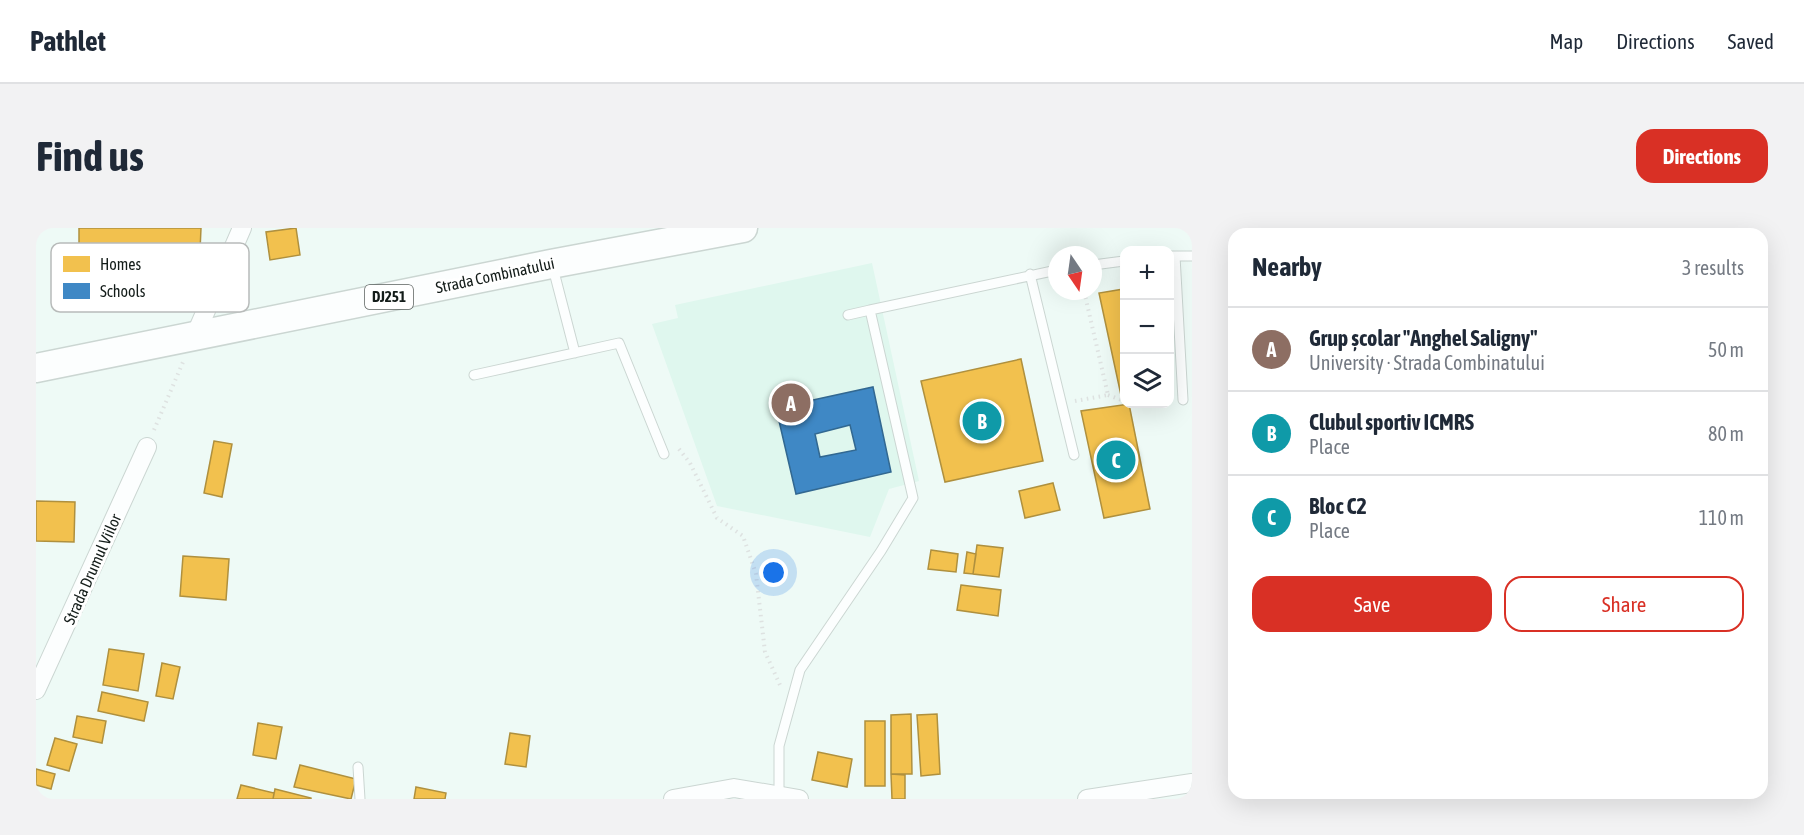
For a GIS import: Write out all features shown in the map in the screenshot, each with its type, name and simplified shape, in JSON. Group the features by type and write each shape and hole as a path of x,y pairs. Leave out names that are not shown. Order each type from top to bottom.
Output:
{"main road":[{"name":"Strada Combinatului","path":"36,368 194,338 551,264 743,228"}],"street":[{"path":"235,243 242,228"},
{"path":"194,338 205,312"},
{"name":"Strada Drumul Viilor","path":"38,682 147,447"},
{"path":"1087,799 1192,783"},
{"path":"673,799 734,788 799,799"}],"lane":[{"path":"1174,256 1192,256"},
{"path":"1102,264 1120,262"},
{"path":"551,264 575,353"},
{"path":"848,315 1048,271"},
{"path":"1030,274 1074,455"},
{"path":"1174,282 1183,400"},
{"path":"779,796 779,746 800,670 881,551 913,498 870,310"},
{"path":"474,375 619,343 664,454"},
{"path":"358,767 360,799"}],"path":[{"path":"1086,300 1108,395"},
{"path":"147,447 194,338"},
{"path":"1062,403 1108,395 1120,399"},
{"path":"677,447 690,464 717,518 743,536 756,574 765,652 790,708"}],"shaded area":[{"path":"872,263 919,481 889,489 870,537 717,506 652,324 678,318 675,305"}],"building: Homes":[{"path":"79,228 201,228 200,243 79,243"},
{"path":"296,228 300,255 270,260 266,232"},
{"path":"1120,290 1120,391 1101,300 1102,293"},
{"path":"1021,359 1043,461 945,482 921,381"},
{"path":"1120,405 1120,408 1130,408 1150,509 1104,518 1081,411"},
{"path":"214,441 232,444 222,497 204,493"},
{"path":"1053,483 1060,510 1025,518 1019,491"},
{"path":"36,501 75,502 74,542 36,541"},
{"path":"977,545 1003,548 999,577 973,574"},
{"path":"931,550 958,554 956,572 928,569"},
{"path":"967,552 976,554 973,574 964,573"},
{"path":"183,556 229,559 226,600 180,596"},
{"path":"961,585 1001,590 998,616 957,610"},
{"path":"109,649 144,654 138,691 103,685"},
{"path":"162,663 180,667 173,699 156,696"},
{"path":"102,692 148,702 144,721 98,711"},
{"path":"911,714 912,774 891,774 891,715"},
{"path":"937,714 940,774 921,776 917,715"},
{"path":"77,716 106,721 102,743 73,737"},
{"path":"865,721 885,721 885,786 865,786"},
{"path":"258,723 282,727 276,759 253,755"},
{"path":"510,733 530,736 526,767 505,764"},
{"path":"55,738 77,744 69,771 47,765"},
{"path":"818,752 852,759 847,787 812,780"},
{"path":"300,765 356,779 351,799 294,787"},
{"path":"36,769 55,774 51,789 36,785"},
{"path":"891,774 905,775 905,799 892,799"},
{"path":"241,785 274,793 273,799 237,799"},
{"path":"416,787 446,793 445,799 414,799"},
{"path":"275,789 311,798 311,799 273,799"}],"building: Schools":[{"path":"873,387 891,472 796,494 776,408","holes":["850,425 856,450 820,457 815,434"]}],"place":[{"name":"Grup școlar \"Anghel Saligny\"","path":"791,403"},
{"name":"Clubul sportiv ICMRS","path":"982,421"},
{"name":"Bloc C2","path":"1116,460"}]}
